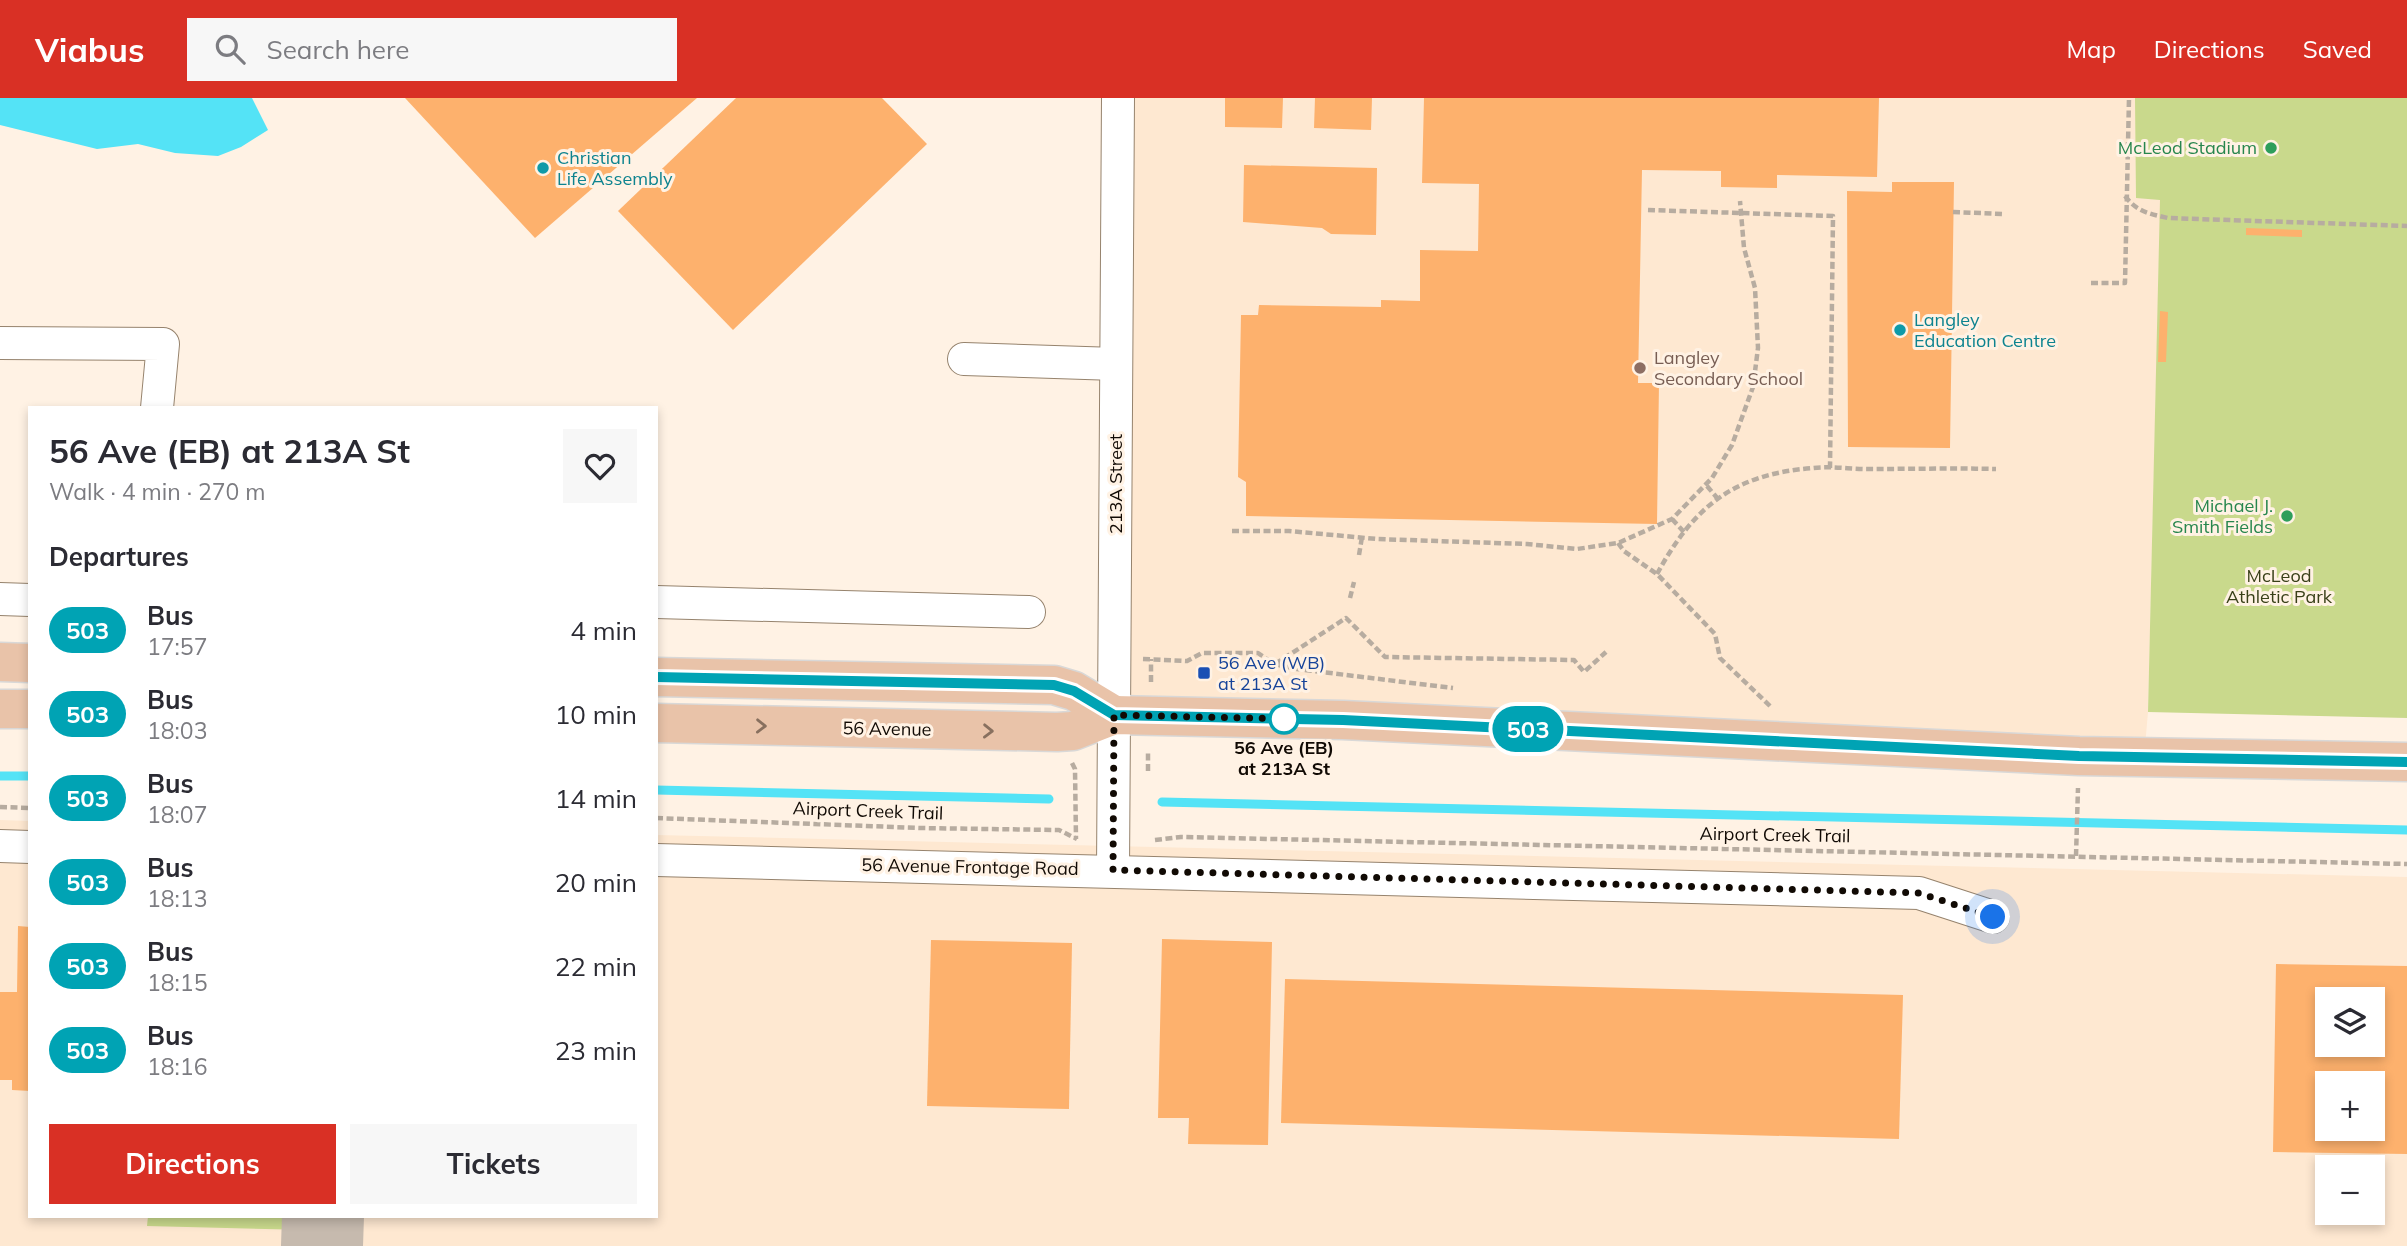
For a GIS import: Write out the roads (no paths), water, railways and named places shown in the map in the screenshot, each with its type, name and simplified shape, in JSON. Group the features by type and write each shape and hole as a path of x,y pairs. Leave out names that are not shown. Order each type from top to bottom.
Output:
{"main road":[{"path":"0,662 28,663"},
{"name":"56 Avenue","path":"658,677 1054,685 1074,691 1114,715"},
{"path":"0,709 28,709"},
{"name":"56 Avenue","path":"658,723 1057,732 1073,731 1114,715 1355,720 2079,756 2407,762"}],"street":[{"name":"213A Street","path":"1113,870 1118,98"},
{"path":"0,343 163,344 158,406"},
{"path":"964,359 1116,364"},
{"path":"0,599 28,600"},
{"path":"658,602 1029,612"},
{"path":"0,846 28,847"},
{"name":"56 Avenue Frontage Road","path":"658,860 1919,893 1993,917"}],"water":[{"path":"0,98 252,98 268,130 241,147 218,156 175,153 138,144 97,149 0,125"}],"waterway":[{"path":"0,776 28,776"},
{"path":"658,790 1049,799"},
{"path":"1162,802 2407,830"}],"place":[{"name":"McLeod Stadium","path":"2271,148"},
{"name":"Christian Life Assembly","path":"543,168"},
{"name":"Langley Education Centre","path":"1900,330"},
{"name":"Langley Secondary School","path":"1640,368"},
{"name":"Michael J. Smith Fields","path":"2287,516"},
{"name":"56 Ave (WB) at 213A St","path":"1204,673"},
{"name":"56 Ave (EB) at 213A St","path":"1284,719"}],"park label":[{"name":"McLeod Athletic Park","path":"2279,586"}]}
